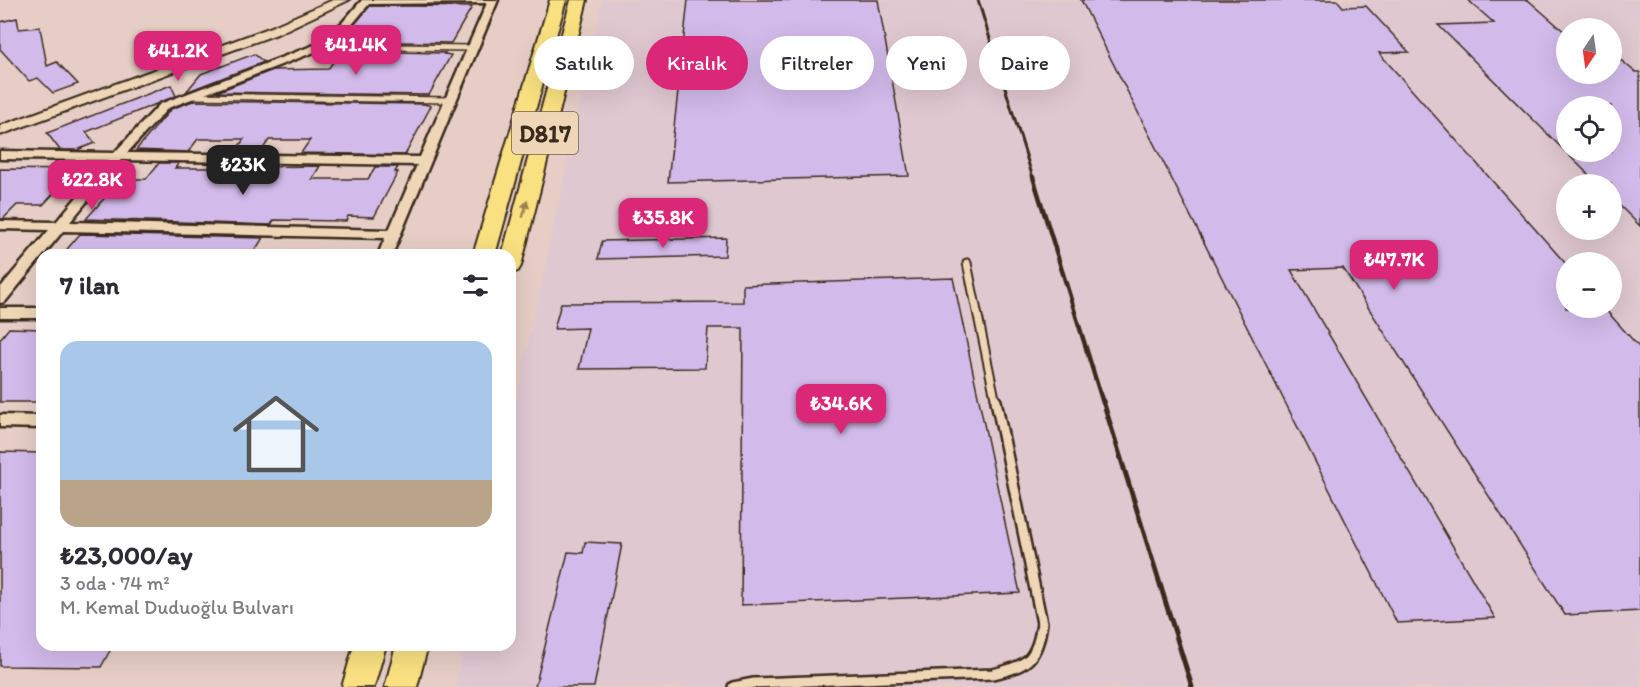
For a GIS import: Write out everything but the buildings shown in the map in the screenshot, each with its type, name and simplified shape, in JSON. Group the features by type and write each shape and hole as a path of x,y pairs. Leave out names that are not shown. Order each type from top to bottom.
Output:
{"highway":[{"name":"D817","path":"486,249 558,0"},
{"name":"D817","path":"514,249 579,0"},
{"path":"358,687 368,651"},
{"path":"401,687 410,651"}],"street":[{"path":"0,131 273,31 343,0"},
{"path":"40,249 116,158 164,106 321,46 346,25 366,1 494,0 387,249"},
{"path":"0,155 423,161"},
{"path":"0,225 392,234"},
{"path":"0,298 36,254"},
{"path":"0,313 36,313"},
{"path":"0,421 36,422"}],"lane":[{"path":"321,46 473,48"},
{"path":"189,96 450,100"},
{"path":"733,687 754,682 993,674 1018,669 1032,659 1039,646 1042,623 967,263"}],"shaded area":[{"path":"602,0 1640,0 1640,687 455,687 463,651 516,651 516,401 583,90 634,90 634,36 594,36"}],"railway":[{"path":"978,0 1033,178"},
{"path":"1033,177 1103,403"},
{"path":"1103,401 1192,687"}]}
